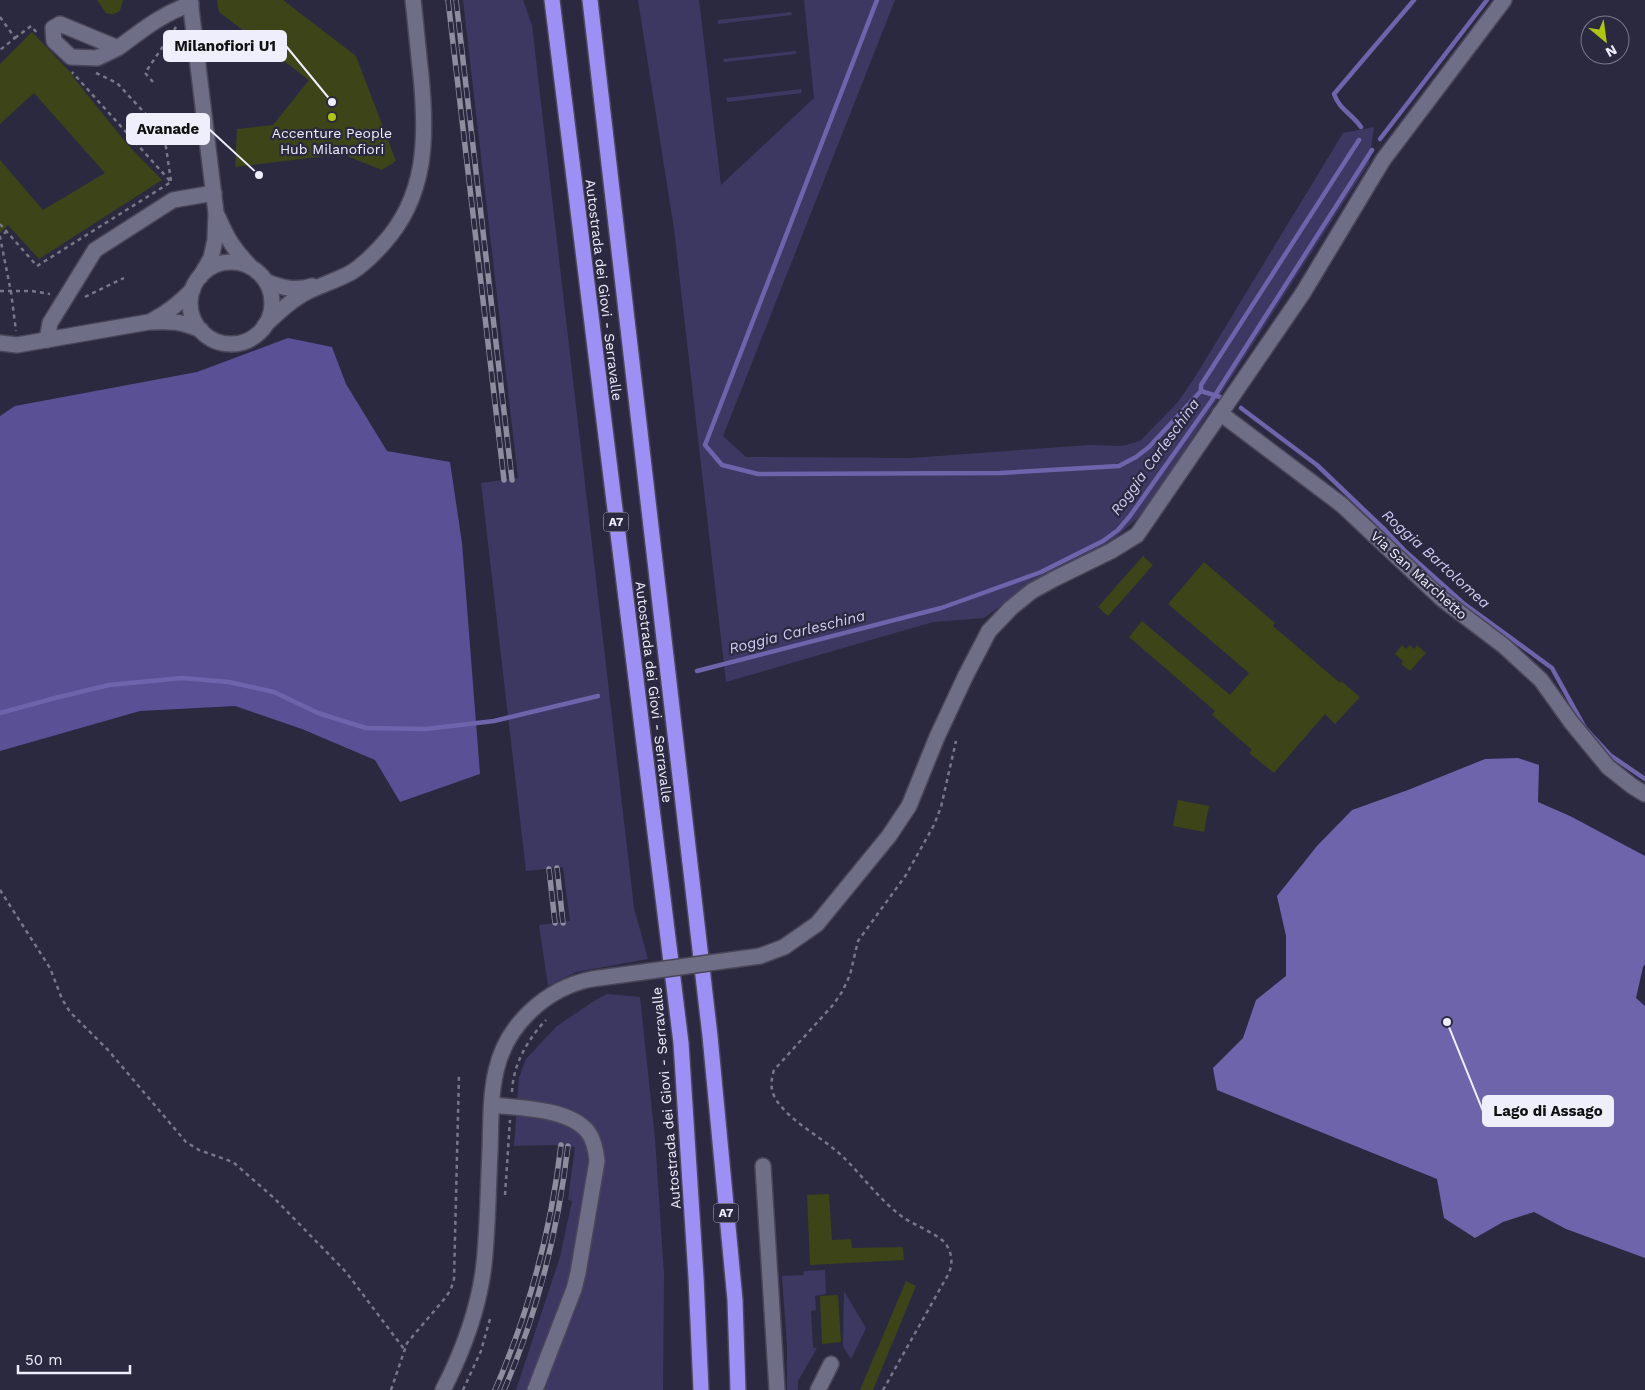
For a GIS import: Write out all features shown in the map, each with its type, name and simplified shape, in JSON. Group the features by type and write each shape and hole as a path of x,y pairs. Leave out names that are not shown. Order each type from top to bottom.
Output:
{"highway":[{"name":"Autostrada dei Giovi - Serravalle","path":"552,0 681,1043 696,1277 701,1390"},
{"name":"Autostrada dei Giovi - Serravalle","path":"590,0 710,1036 734,1300 738,1390"}],"street":[{"path":"118,48 167,13 190,2 216,213 212,258 196,283 190,300 191,311 201,330 210,338 234,343 246,340 257,334 288,304 305,293 352,272 374,254 393,234 418,181 423,160 424,117 414,0"},
{"path":"443,1390 465,1341 476,1305 484,1267 492,1105 496,1069 512,1033 521,1021 531,1010 555,992 592,979 760,956 784,947 817,924 889,836 909,806 937,737 989,631 1011,608 1032,591 1111,551 1137,535 1302,293 1383,160 1504,0"},
{"path":"47,340 50,323 95,250 173,200 214,193"},
{"path":"216,213 226,237 236,252 267,282 272,304 270,315 265,325"},
{"path":"149,322 167,313 181,302 210,268 224,262 238,262 251,267"},
{"path":"267,282 285,288 301,289 328,282"},
{"path":"0,343 17,345 149,322 171,321 186,323 201,330"},
{"name":"Via San Marchetto","path":"1220,413 1342,505 1442,599 1504,646 1541,680 1571,722 1608,767 1645,794"},
{"path":"492,1105 554,1113 567,1117 580,1124 588,1132 593,1142 597,1161 574,1289 535,1390"},
{"path":"763,1166 777,1390"},
{"path":"818,1390 831,1364"}],"path":[{"path":"0,17 15,38"},
{"path":"153,82 145,73 176,27 192,22"},
{"path":"0,50 31,26 43,39"},
{"path":"66,65 171,182"},
{"path":"72,72 82,71"},
{"path":"91,71 117,83 164,134 171,182"},
{"path":"0,224 37,266 171,182"},
{"path":"7,231 0,238 11,292 17,345"},
{"path":"884,1390 949,1272 952,1263 951,1254 944,1242 903,1217 841,1155 780,1106 772,1091 771,1080 774,1070 833,1005 842,992 850,975 858,941 906,875 934,825 941,807 956,741"},
{"path":"0,890 50,968 62,999 70,1012 108,1050 186,1142 199,1150 233,1162 274,1198 346,1272 404,1349"},
{"path":"504,1197 512,1083 518,1059 538,1027 551,1015"},
{"path":"391,1390 404,1349 446,1297 454,1279 458,1074"},
{"path":"463,1390 481,1351 491,1313"}],"shaded area":[{"path":"463,0 523,0 532,25 634,908 648,959 576,972 548,986 539,925 570,921 563,867 526,871 481,483 518,478"},
{"path":"638,0 699,0 721,185 814,98 804,0 895,0 723,436 746,457 911,458 1089,445 1122,446 1140,441 1178,402 1195,377 1343,133 1374,127 1369,163 1143,513 1106,546 1029,585 984,618 933,622 726,682 674,229"},
{"path":"791,12 792,15 718,24 718,20"},
{"path":"796,51 796,54 724,62 723,59"},
{"path":"801,89 802,93 727,102 726,98"},
{"path":"288,338 332,347 346,384 387,451 450,462 462,543 480,774 400,802 375,760 302,729 235,706 140,711 0,751 0,416 15,406 197,372"},
{"path":"1518,758 1539,765 1538,802 1570,816 1645,856 1645,964 1636,998 1645,1006 1645,1258 1566,1229 1534,1212 1503,1222 1475,1238 1444,1218 1437,1179 1217,1090 1213,1068 1243,1038 1256,1000 1286,976 1286,936 1277,896 1317,846 1352,810 1485,759"},
{"path":"607,994 640,997 655,1139 664,1274 663,1390 516,1390 560,1257 572,1201 568,1200 575,1147 554,1145 514,1146 519,1078 526,1059 557,1026"},
{"path":"825,1270 826,1294 815,1296 816,1310 811,1311 813,1348 817,1348 798,1381 798,1390 787,1390 787,1345 782,1276 803,1275 804,1271"},
{"path":"844,1291 866,1328 851,1359 843,1346"}],"building":[{"path":"97,0 123,0 120,11 110,14 106,13"},
{"path":"217,0 283,0 356,56 396,161 382,170 342,154 235,167 237,129 273,125 309,80 219,12"},
{"path":"32,32 74,76 127,144 162,180 39,259 8,225 0,233 0,160 43,210 105,173 34,93 0,124 0,64"},
{"path":"1143,556 1153,565 1108,616 1098,607"},
{"path":"1204,562 1275,623 1273,626 1340,683 1341,681 1360,697 1335,724 1325,714 1274,773 1249,753 1252,750 1212,715 1215,711 1129,637 1142,621 1230,695 1249,673 1168,604"},
{"path":"1402,645 1406,649 1410,645 1414,649 1417,645 1426,653 1410,671 1401,664 1403,661 1395,654"},
{"path":"1178,800 1209,806 1204,832 1173,826"},
{"path":"829,1194 832,1240 851,1239 852,1248 903,1247 904,1260 810,1265 807,1195"},
{"path":"906,1281 916,1286 873,1390 860,1390"},
{"path":"838,1295 841,1342 822,1344 820,1296"}],"waterway":[{"path":"877,0 705,445 722,465 758,474 1000,473 1119,466 1149,447 1201,391"},
{"path":"1361,127 1339,104 1334,94 1414,0"},
{"name":"Roggia Carleschina","path":"1380,139 1487,0"},
{"path":"1223,398 1201,391 1201,385 1359,140"},
{"name":"Roggia Carleschina","path":"697,671 941,608 1041,572 1103,541 1118,530 1130,516 1212,400 1372,150"},
{"name":"Roggia Bartolomea","path":"1241,408 1317,465 1406,552 1463,603 1552,668 1585,728 1610,755 1645,779"},
{"name":"Roggia Carleschina","path":"0,713 109,685 182,678 229,682 274,692 318,713 366,728 426,729 494,721 598,696"}],"railway":[{"path":"448,0 504,480"},
{"path":"456,0 512,480"},
{"path":"557,868 563,923"},
{"path":"549,869 555,923"},
{"path":"495,1390 518,1331 537,1270 557,1177 561,1145"},
{"path":"504,1390 537,1301 559,1209 568,1146"}],"place":[{"name":"Milanofiori U1","path":"332,102"},
{"name":"Accenture People Hub Milanofiori","path":"332,117"},
{"name":"Avanade","path":"259,175"},
{"name":"Lago di Assago","path":"1447,1022"}]}
